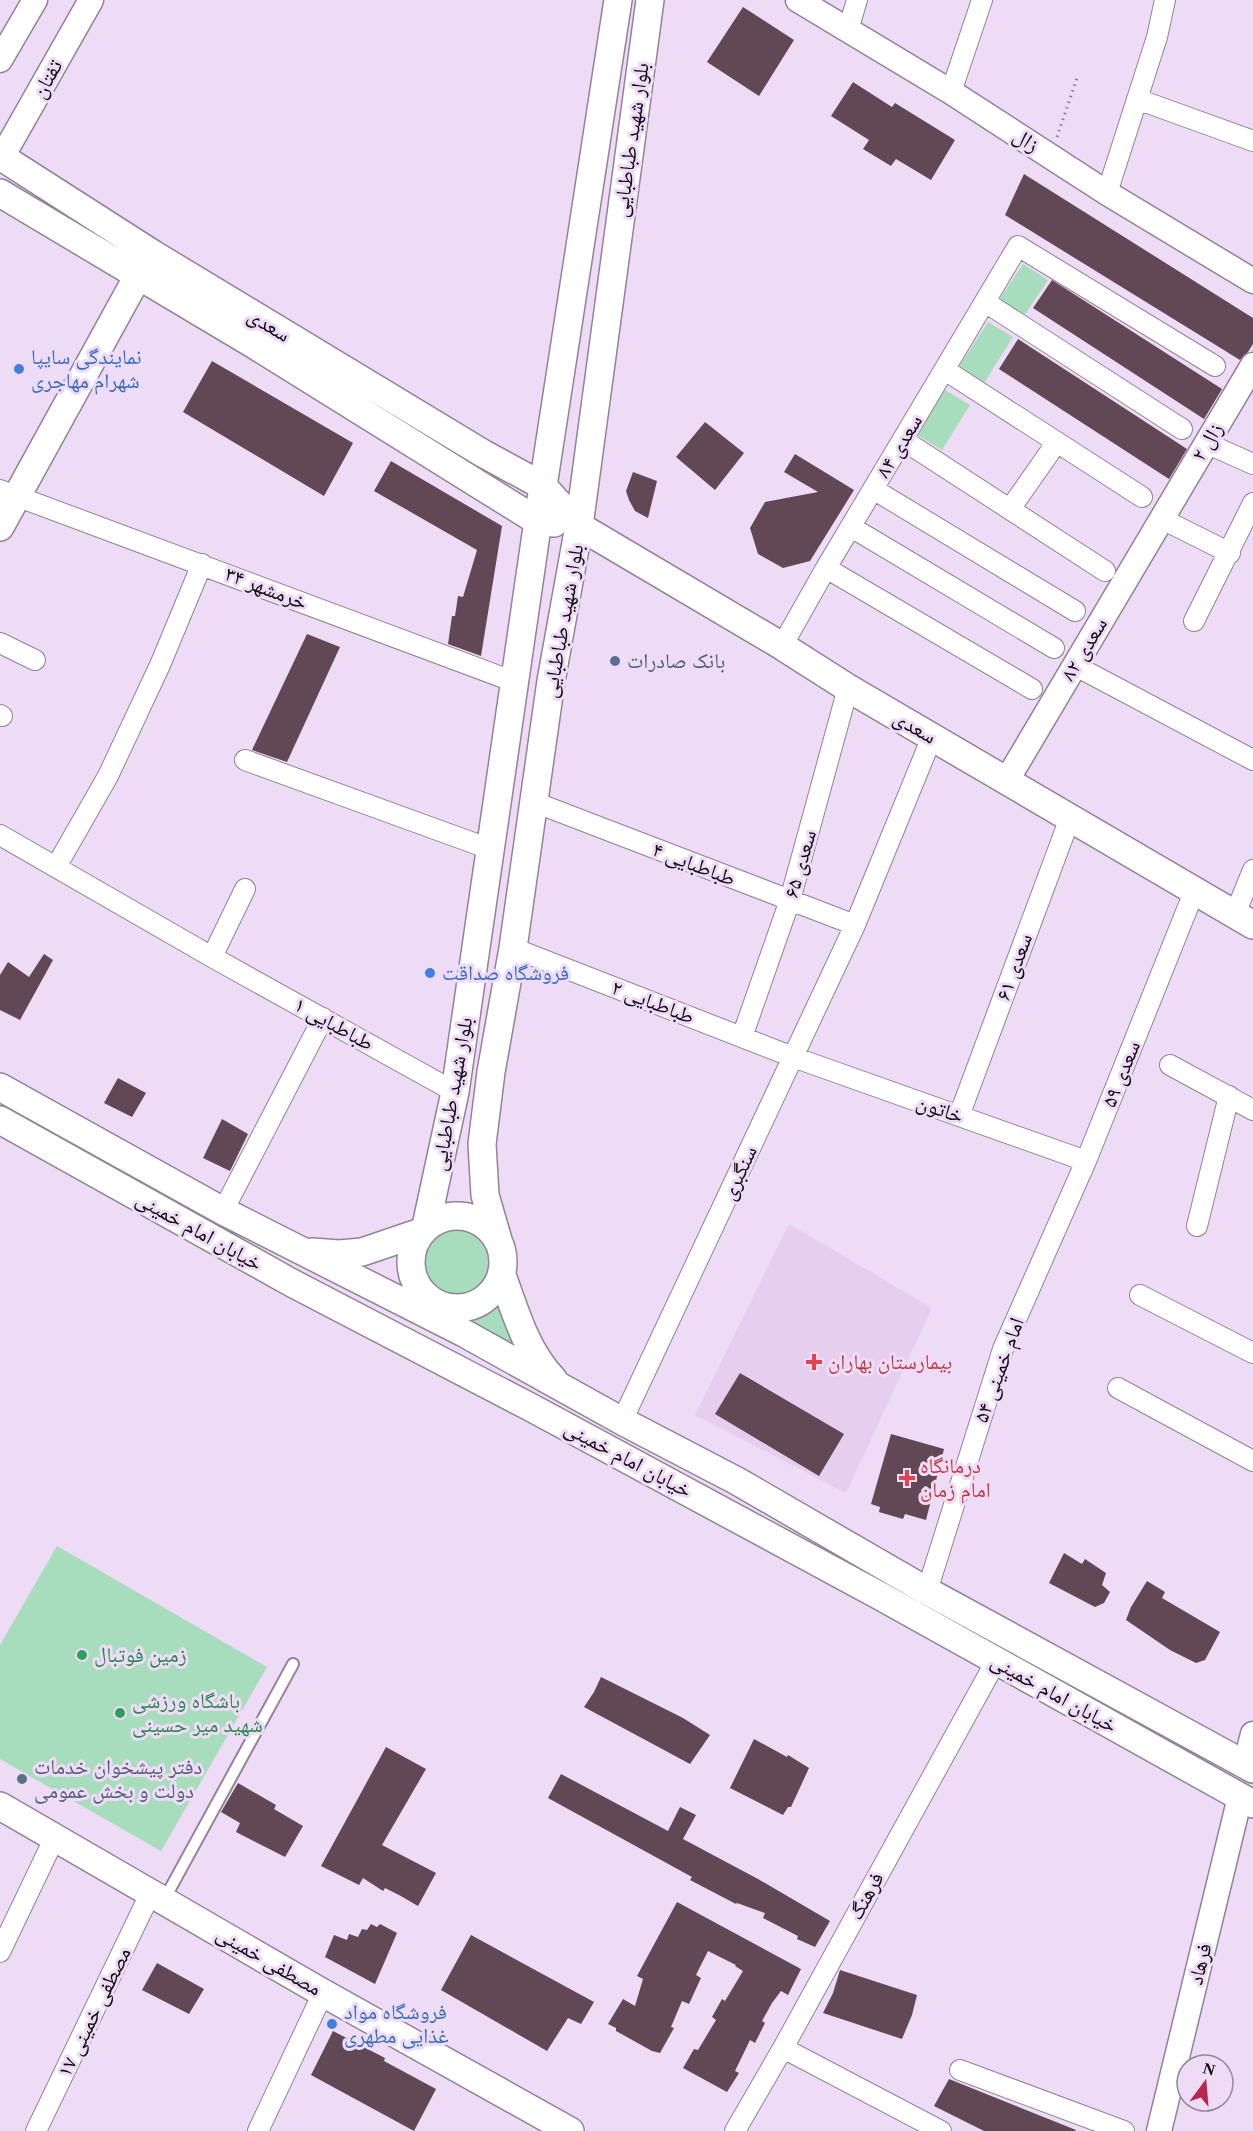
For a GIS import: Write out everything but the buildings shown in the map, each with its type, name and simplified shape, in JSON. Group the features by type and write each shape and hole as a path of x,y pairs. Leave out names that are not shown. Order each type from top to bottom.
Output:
{"main road":[{"name":"بلوار شهید طباطبایی","path":"423,1229 454,1092 543,486 618,0"},
{"name":"بلوار شهید طباطبایی","path":"498,1240 485,1195 482,1144 491,1071 513,948 551,681 579,526 650,0"},
{"name":"سعدی","path":"1,156 163,261 493,459 543,486 579,526 782,646 848,688 1244,920"},
{"name":"سعدی","path":"0,193 253,344 538,522"},
{"path":"0,527 8,492 138,276"},
{"path":"538,522 579,526"},
{"name":"خیابان امام خمینی","path":"0,1087 223,1211 302,1250 428,1304"},
{"name":"خیابان امام خمینی","path":"0,1120 272,1271 532,1408 996,1661 1246,1801"},
{"path":"302,1250 339,1254 362,1252 423,1229 441,1218 457,1215 473,1218 488,1227 498,1240 502,1251 502,1275 518,1322 541,1366 562,1388"},
{"path":"423,1229 413,1245 410,1260 412,1275 418,1288 428,1304 462,1332 489,1368 532,1408"},
{"path":"366,1321 428,1304 459,1308 473,1305 486,1298 502,1275"},
{"name":"خیابان امام خمینی","path":"462,1332 622,1421 737,1481 927,1591 1249,1767"},
{"name":"مصطفی خمینی","path":"0,1806 323,1993 570,2131"}],"street":[{"path":"0,60 35,0"},
{"name":"تفتان","path":"1,156 91,0"},
{"name":"زال","path":"798,0 951,92 1107,193 1253,281"},
{"path":"848,30 857,0"},
{"path":"951,92 982,0"},
{"path":"1107,193 1157,37 1165,0"},
{"path":"1137,99 1253,141"},
{"name":"سعدی ۸۴","path":"782,646 1018,246 1215,366"},
{"path":"985,303 1182,429"},
{"name":"زال ۲","path":"1162,519 1253,365"},
{"path":"945,370 1142,497"},
{"path":"903,440 1105,571"},
{"path":"1010,509 1057,442"},
{"path":"1206,443 1253,464"},
{"path":"873,489 1075,611"},
{"name":"خرمشهر ۳۴","path":"8,492 515,682"},
{"path":"1194,621 1253,503"},
{"path":"1162,519 1230,553"},
{"name":"سعدی ۸۲","path":"1007,780 1162,519"},
{"path":"851,527 1054,648"},
{"path":"56,867 108,776 160,665 202,564"},
{"path":"826,568 1032,689"},
{"path":"0,643 35,660"},
{"path":"1074,665 1253,760"},
{"name":"سعدی ۶۵","path":"742,1037 790,900 848,688"},
{"name":"سنگبری","path":"622,1421 855,925 932,737"},
{"path":"245,760 490,849"},
{"name":"طباطبایی ۴","path":"534,802 855,925"},
{"name":"سعدی ۶۱","path":"959,1116 1070,818"},
{"name":"طباطبایی ۱","path":"0,835 454,1092"},
{"path":"1244,920 1253,870"},
{"path":"212,957 245,889"},
{"name":"سعدی ۵۹","path":"1045,1255 1086,1161 1194,892"},
{"name":"طباطبایی ۲","path":"513,948 793,1057"},
{"path":"223,1211 323,1018"},
{"name":"خاتون","path":"793,1057 1086,1161"},
{"path":"1170,1065 1253,1110"},
{"path":"1197,1226 1229,1096"},
{"name":"امام خمینی ۵۴","path":"927,1591 1003,1349 1045,1255"},
{"path":"1140,1295 1253,1353"},
{"path":"1118,1388 1253,1461"},
{"name":"فرهنگ","path":"735,2131 996,1661"},
{"path":"1249,1767 1253,1734"},
{"name":"فرهاد","path":"1159,2131 1246,1801"},
{"path":"0,1952 55,1837"},
{"name":"مصطفی خمینی ۱۷","path":"36,2131 158,1896"},
{"path":"258,2131 323,1993"},
{"path":"783,2048 941,2131"},
{"path":"960,2070 1124,2131"}],"lane":[{"path":"158,1896 293,1664"}],"path":[{"path":"1050,155 1077,78"}],"shaded area":[{"name":"بیمارستان بهاران","path":"789,1224 932,1308 846,1493 695,1415"}],"green space":[{"path":"1023,264 1048,280 1024,316 999,300"},
{"path":"988,322 1013,337 984,383 959,367"},
{"path":"945,390 970,405 942,450 917,435"},
{"path":"463,1229 475,1235 484,1244 490,1256 488,1276 480,1287 463,1297 449,1297 432,1287 424,1276 422,1256 432,1239 443,1231"},
{"path":"504,1299 524,1358 467,1321 492,1310"},
{"name":"باشگاه ورزشی شهید میر حسینی","path":"57,1546 267,1667 161,1851 0,1759 0,1645"}],"place":[{"name":"نمایندگی سایپا شهرام مهاجری","path":"19,369"},
{"name":"بانک صادرات","path":"615,661"},
{"name":"فروشگاه صداقت","path":"430,973"},
{"name":"بیمارستان بهاران","path":"814,1362"},
{"name":"درمانگاه امام زمان","path":"907,1478"},
{"name":"زمین فوتبال","path":"82,1655"},
{"name":"باشگاه ورزشی شهید میر حسینی","path":"120,1713"},
{"name":"دفتر پیشخوان خدمات دولت و بخش عمومی","path":"22,1779"},
{"name":"فروشگاه مواد غذایی مطهری","path":"332,2024"}]}
